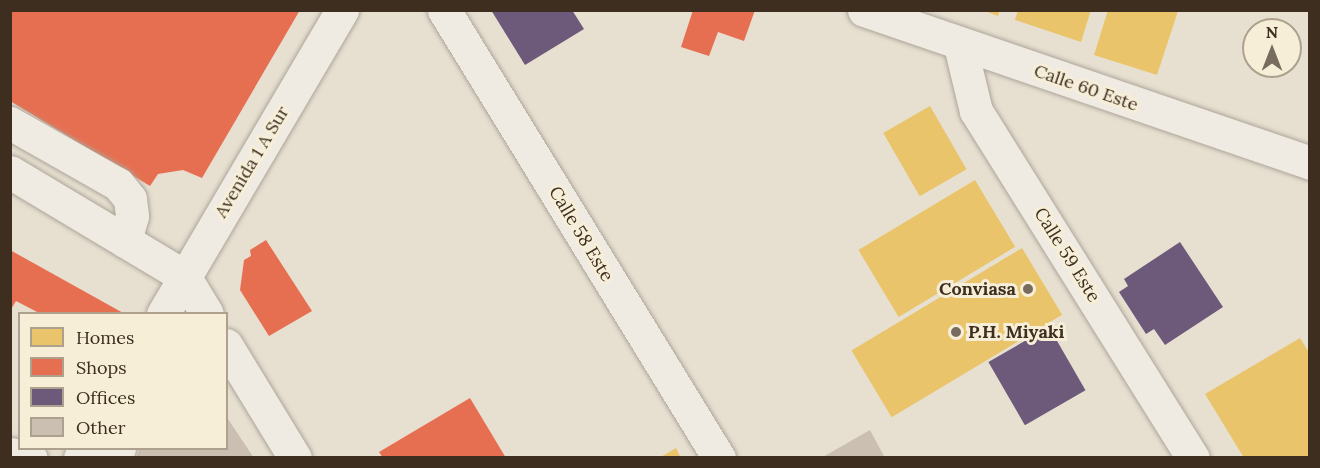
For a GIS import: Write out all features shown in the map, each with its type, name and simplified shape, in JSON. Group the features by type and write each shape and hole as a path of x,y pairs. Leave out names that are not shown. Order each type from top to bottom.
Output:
{"street":[{"name":"Avenida 1 A Sur","path":"164,312 342,10"},
{"name":"Calle 58 Este","path":"444,10 719,458"},
{"name":"Calle 60 Este","path":"864,10 960,45 1310,163"},
{"name":"Calle 59 Este","path":"960,45 976,111 1193,458"},
{"path":"10,123 118,184 130,199 132,216 125,241"},
{"path":"10,172 184,276 206,312"},
{"path":"228,348 295,458"},
{"path":"10,454 31,458"}],"building: Homes":[{"path":"982,10 1000,10 998,16"},
{"path":"1018,10 1091,10 1081,42 1015,20"},
{"path":"1108,10 1178,11 1157,75 1094,55"},
{"path":"930,106 966,169 920,196 883,133"},
{"path":"975,180 1015,247 899,317 858,250"},
{"name":"P.H. Miyaki","path":"1022,248 1062,315 892,417 851,350"},
{"path":"1300,338 1310,354 1310,456 1244,458 1205,394"},
{"path":"676,448 681,458 659,458"}],"building: Shops":[{"path":"10,10 300,10 202,178 183,170 158,174 150,186 10,101"},
{"path":"693,10 755,10 744,41 718,32 709,56 681,47"},
{"path":"266,240 312,311 269,336 240,290 244,260 251,256 250,250"},
{"path":"10,250 121,312 37,312 16,301 10,311"},
{"path":"470,398 506,458 383,458 379,452"}],"building: Offices":[{"path":"491,10 572,10 584,29 525,65"},
{"path":"1180,242 1223,307 1165,345 1154,329 1146,334 1119,292 1128,286 1124,279"},
{"path":"1049,327 1086,390 1025,425 988,362"}],"building: Other":[{"path":"228,419 254,458 136,458 139,450 228,450"},
{"path":"870,430 885,458 821,458"}],"place":[{"name":"Conviasa","path":"1028,289"},
{"name":"P.H. Miyaki","path":"956,332"}]}
